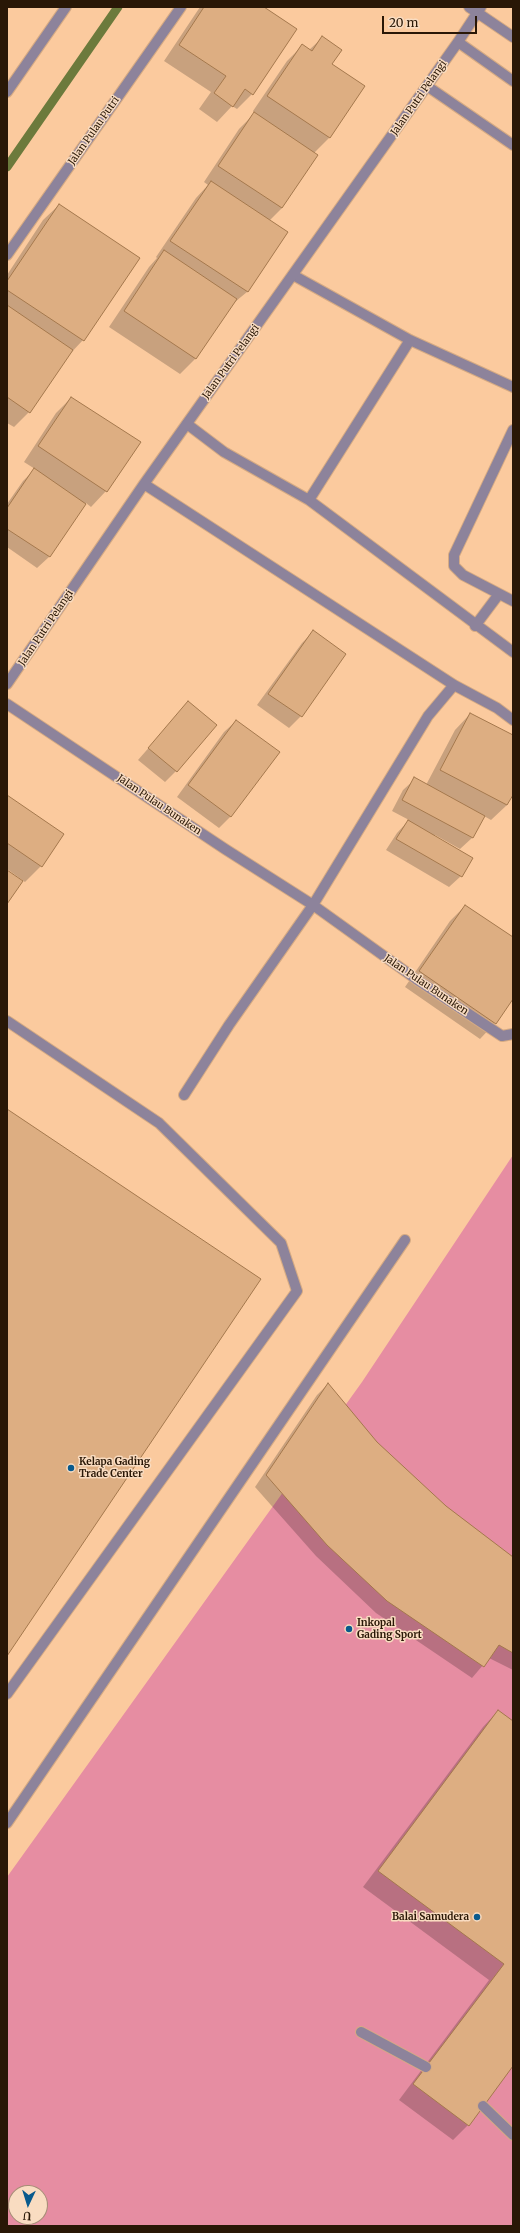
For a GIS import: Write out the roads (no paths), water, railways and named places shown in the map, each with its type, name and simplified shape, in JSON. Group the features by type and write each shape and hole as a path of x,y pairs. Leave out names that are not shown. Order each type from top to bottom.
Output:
{"street":[{"path":"7,92 66,7"},
{"name":"Jalan Pulau Putri","path":"7,255 181,7"},
{"path":"475,9 513,37"},
{"name":"Jalan Putri Pelangi","path":"7,684 186,424 458,42 475,9"},
{"path":"458,42 513,81"},
{"path":"427,86 513,145"},
{"path":"293,275 410,340 513,387"},
{"path":"309,500 410,340"},
{"path":"186,424 224,452 309,500 475,626 513,652"},
{"path":"513,430 454,555 454,566 463,575 513,602"},
{"path":"144,484 454,685 498,708 513,720"},
{"path":"475,626 499,594"},
{"path":"184,1095 233,1019 312,905 412,740 428,716 454,685"},
{"name":"Jalan Pulau Bunaken","path":"7,704 312,905 416,979 502,1036 513,1034"},
{"path":"7,1021 159,1123 282,1244 296,1291 7,1694"},
{"path":"7,1823 405,1240"},
{"path":"361,2032 426,2067"},
{"path":"483,2106 513,2135"}],"waterway":[{"path":"7,167 118,7"}],"place":[{"name":"Kelapa Gading Trade Center","path":"71,1468"},
{"name":"Inkopal Gading Sport","path":"349,1629"},
{"name":"Balai Samudera","path":"477,1917"}]}
